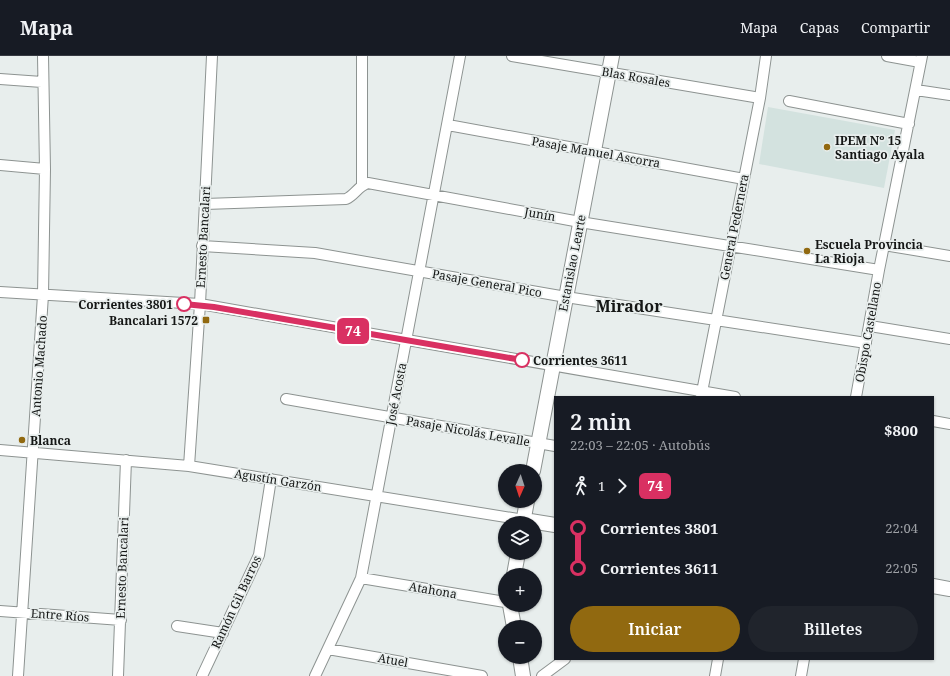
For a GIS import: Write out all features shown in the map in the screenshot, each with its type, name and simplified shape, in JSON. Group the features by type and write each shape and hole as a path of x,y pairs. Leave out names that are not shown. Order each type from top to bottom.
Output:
{"main road":[{"name":"Estanislao Learte","path":"534,464 612,56"},
{"name":"Agustín Garzón","path":"542,523 554,525"},
{"path":"934,586 950,589"},
{"path":"521,664 523,676"}],"street":[{"name":"Antonio Machado","path":"18,676 43,295 46,169 42,82 43,56"},
{"name":"Ernesto Bancalari","path":"189,466 200,304 212,56"},
{"path":"205,204 346,199 351,197 362,185 362,56"},
{"name":"José Acosta","path":"315,676 362,578 376,496 460,56"},
{"name":"Blas Rosales","path":"512,56 760,98"},
{"name":"General Pedernera","path":"701,394 760,98 766,56"},
{"path":"887,56 921,59"},
{"name":"Obispo Castellano","path":"856,396 879,270 921,59"},
{"path":"0,79 42,82"},
{"path":"916,90 950,95"},
{"path":"789,101 909,124"},
{"name":"Pasaje Manuel Ascorra","path":"448,125 744,179"},
{"path":"0,165 46,169"},
{"name":"Junín","path":"362,185 374,184 580,222 879,270"},
{"path":"884,245 950,256"},
{"name":"Pasaje General Pico","path":"202,246 315,253 566,297 866,343"},
{"path":"0,292 200,304 406,341 553,365 701,394 724,396"},
{"path":"870,326 950,339"},
{"name":"Pasaje Nicolás Levalle","path":"286,399 554,446"},
{"path":"934,421 950,424"},
{"name":"Agustín Garzón","path":"0,450 189,466 498,517"},
{"name":"Ernesto Bancalari","path":"118,676 126,460"},
{"name":"Ramón Gil Barros","path":"202,676 260,555 271,479"},
{"name":"Atahona","path":"362,578 498,601"},
{"name":"Entre Ríos","path":"0,611 121,620"},
{"path":"177,626 223,633"},
{"name":"Atuel","path":"328,649 482,676"},
{"path":"542,676 564,660"},
{"path":"715,676 718,660"},
{"path":"801,676 804,660"}],"shaded area":[{"name":"IPEM Nº 15 Santiago Ayala","path":"768,107 895,130 884,188 759,164"}],"bus line":[{"name":"74","path":"184,304 200,304 522,360"}],"place":[{"name":"IPEM Nº 15 Santiago Ayala","path":"827,147"},
{"name":"Escuela Provincia La Rioja","path":"807,251"},
{"name":"Corrientes 3801","path":"184,304"},
{"name":"Bancalari 1572","path":"206,320"},
{"name":"Corrientes 3611","path":"522,360"},
{"name":"Blanca","path":"22,440"}],"district":[{"name":"Mirador","path":"629,306"}]}
